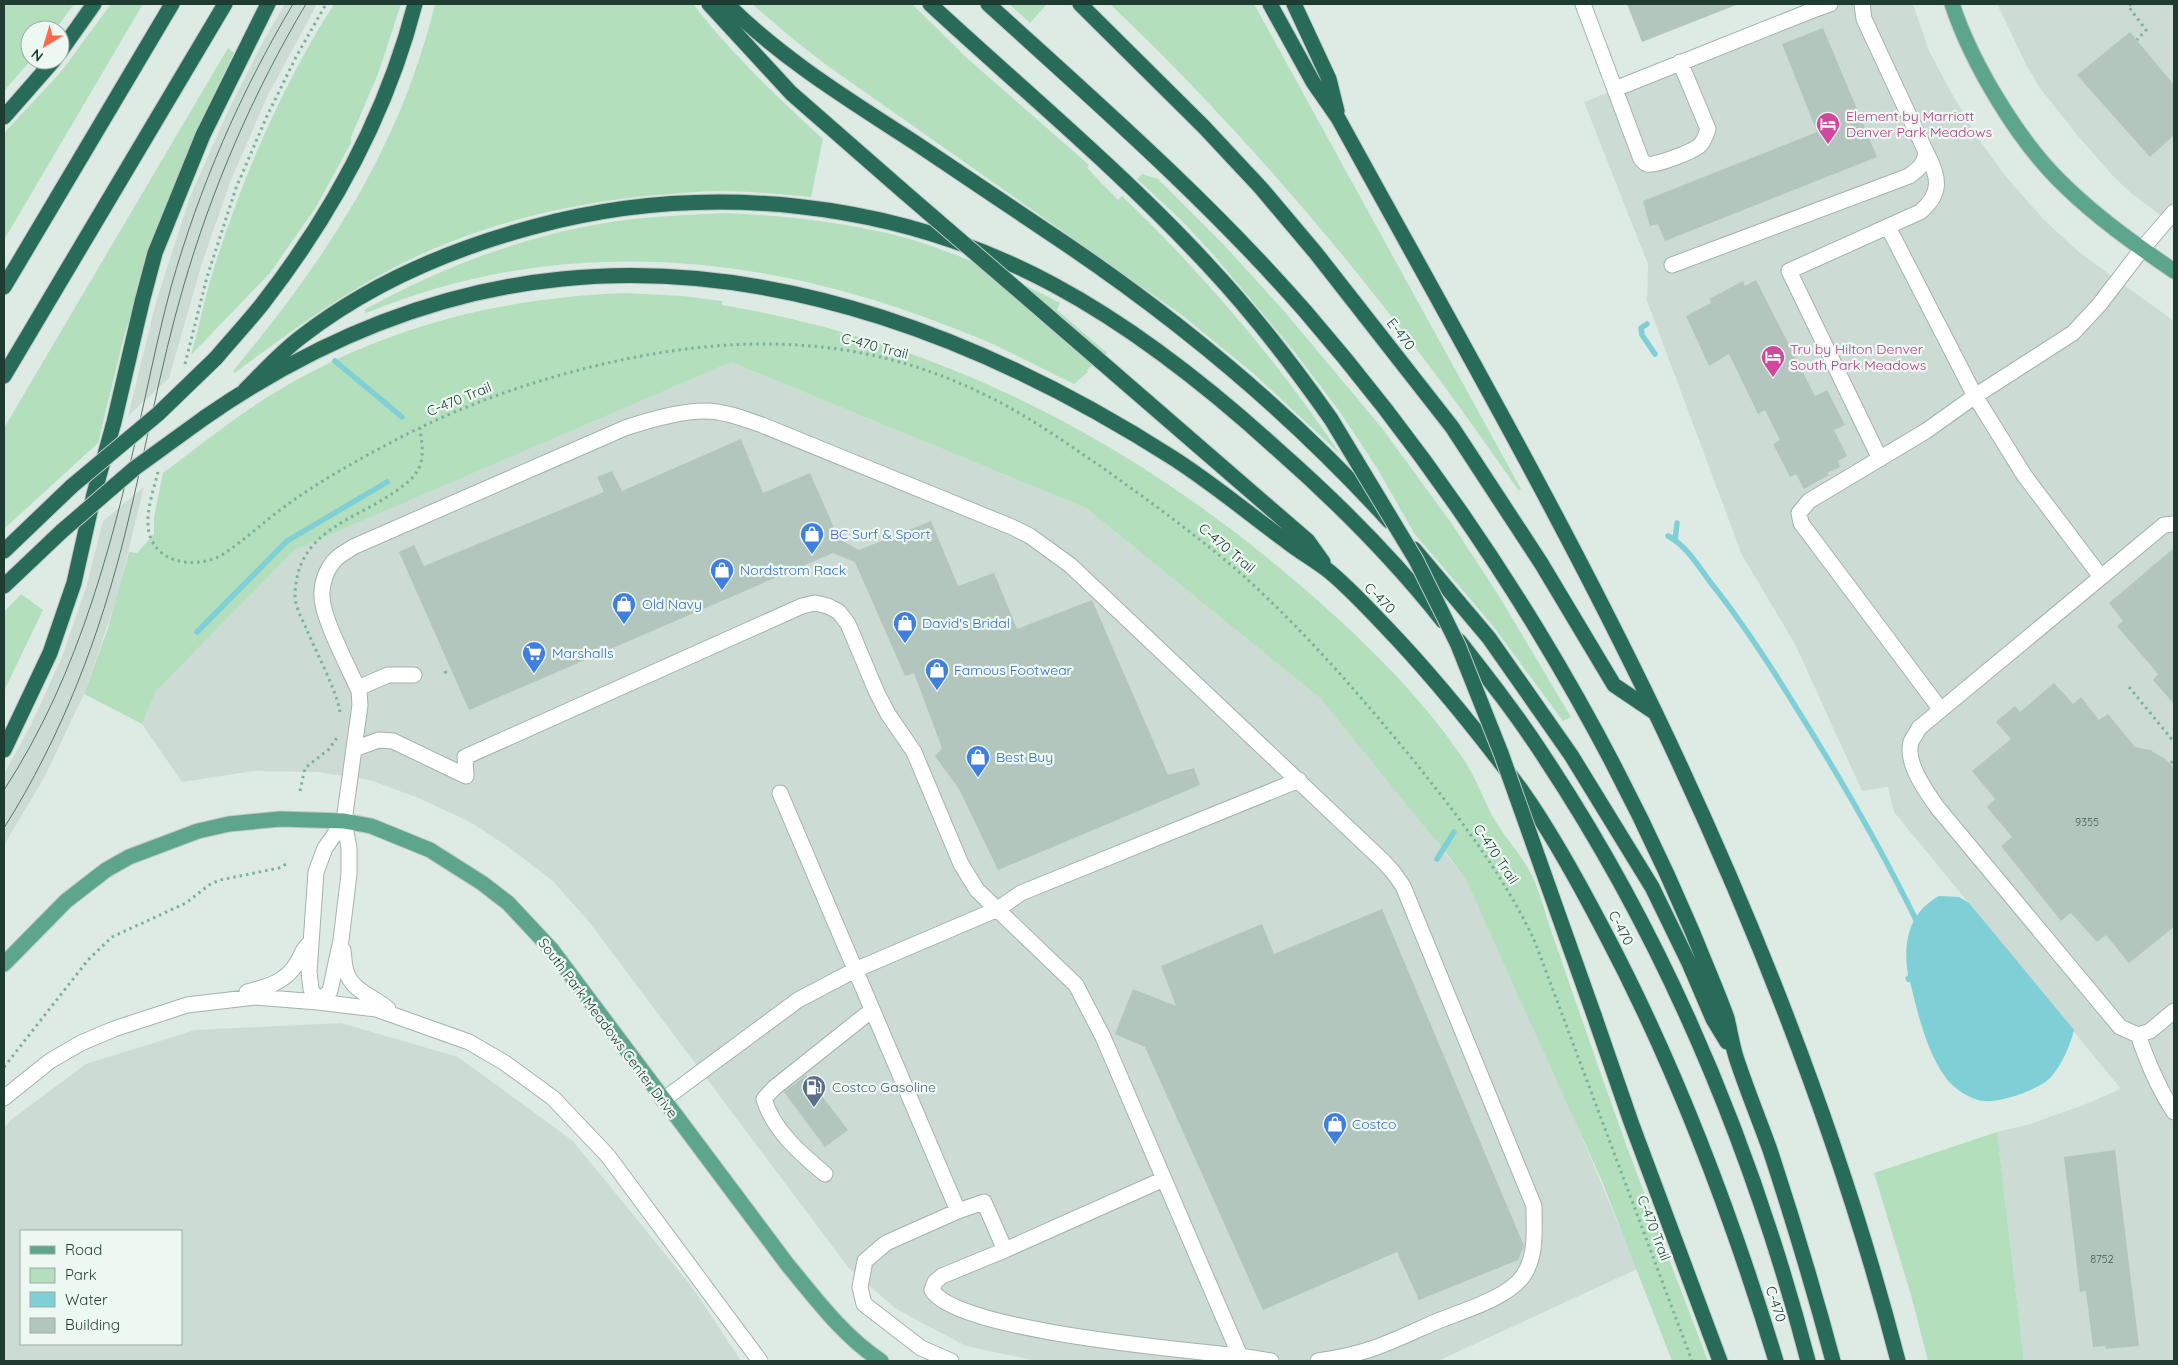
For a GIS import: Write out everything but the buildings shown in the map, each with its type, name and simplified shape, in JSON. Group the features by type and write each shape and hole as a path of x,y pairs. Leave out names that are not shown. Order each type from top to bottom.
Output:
{"highway":[{"path":"70,38 94,4"},
{"path":"4,287 172,4"},
{"path":"4,376 225,4"},
{"path":"4,750 36,683 71,591 142,302 156,253 203,135 268,4"},
{"path":"4,551 72,486 158,414 216,358 263,303 327,209 361,150 393,77 415,4"},
{"path":"709,4 791,93 1308,541 1330,572"},
{"path":"727,4 759,34 813,77 1054,236 1146,302 1208,351 1273,407 1359,490 1406,540 1490,638 1560,738 1652,887 1714,1019 1736,1057"},
{"path":"930,4 1096,156 1180,236 1245,307 1312,392 1389,512 1416,560 1469,670 1501,753 1634,1131 1720,1361"},
{"path":"988,4 1144,144 1218,218 1285,290 1348,363 1448,493 1538,632 1626,790 1712,981 1726,1017 1736,1057 1760,1119 1792,1218 1833,1361"},
{"name":"E-470","path":"1080,4 1204,127 1261,188 1315,252 1452,428 1541,562 1614,685 1655,713"},
{"path":"1270,4 1313,82 1338,118 1537,480 1655,713 1749,921 1808,1069 1863,1232 1898,1361"},
{"path":"1294,4 1329,79 1338,118"},
{"path":"4,117 45,70"},
{"path":"245,390 281,354 321,323 379,288 438,260 496,238 566,218 671,204 773,204 833,210 887,221 930,234 1010,264 1056,286 1102,313 1163,355 1216,396 1262,435 1346,514 1439,615 1510,708 1543,755 1613,869 1664,967 1695,1032 1726,1108 1753,1182 1783,1272 1808,1361"},
{"path":"4,586 62,531 136,468 245,390 290,363 362,328 406,312 474,294 555,280 619,276 687,277 746,284 828,301 890,321 971,352 1057,392 1116,423 1177,461 1330,572"},
{"name":"C-470","path":"1330,572 1396,638 1460,709 1524,795 1577,879 1632,984 1689,1114 1738,1241 1776,1361"}],"main road":[{"path":"1952,4 1985,78 2025,140 2064,186 2113,228 2174,271"},
{"name":"South Park Meadows Center Drive","path":"4,964 66,901 106,870 138,853 198,831 230,824 280,820 344,821 371,826 430,850 482,883 508,903 552,950 663,1100 827,1314 854,1340 881,1361"}],"street":[{"path":"1583,4 1640,159 1647,164 1668,160 1698,147 1708,129 1680,62"},
{"path":"1615,88 1812,7 1830,4"},
{"path":"1862,4 1864,19 1934,166 1937,179 1933,198 1930,204 1920,212 1789,270 1880,459"},
{"path":"1672,265 1908,176 1920,169 1925,162 1926,152"},
{"path":"1941,710 1801,523 1799,513 1809,501 1926,431 1976,396 2073,334 2099,306 2142,249 2174,212"},
{"path":"1888,227 1976,396 2024,475 2101,577"},
{"path":"318,1002 330,991 341,940 349,874 344,821 360,704 358,688 325,613 322,597 323,582 328,569 337,558 354,548 625,428 650,420 705,411 740,418 762,425 1030,536 1070,565 1299,780 1383,861 1402,886 1534,1206 1535,1235 1531,1263 1523,1277 1511,1288 1489,1300 1377,1347 1344,1357 1318,1361"},
{"path":"2174,524 2164,525 1919,728 1911,741 1910,752 1915,772 1923,788 2102,1009 2120,1027 2138,1035 2150,1031 2174,1011"},
{"path":"354,749 379,740 394,741 466,776 465,757 802,606 815,603 828,606 839,612 848,624 877,693 888,714 914,752 961,864 977,890 1081,992 1106,1043 1240,1356"},
{"path":"358,688 388,675 414,675"},
{"path":"663,1100 798,1000 855,970 998,909 1021,893 1299,780"},
{"path":"780,792 958,1211"},
{"path":"318,1002 311,989 309,972 316,872 325,848 344,821"},
{"path":"341,940 347,974 357,989 380,1002 397,1016"},
{"path":"234,1000 244,992 271,986 288,976 304,948 311,942"},
{"path":"4,1098 50,1061 81,1043 114,1029 187,1005 255,997 376,1009 397,1016 469,1042 505,1063 553,1098 608,1156 760,1361"},
{"path":"825,1174 798,1151 768,1112 764,1099 774,1088 872,1010"},
{"path":"2138,1035 2149,1066 2174,1112"},
{"path":"1164,1179 942,1276 935,1282 932,1290 935,1295 948,1303 990,1319 1057,1333 1271,1361"},
{"path":"951,1361 921,1348 864,1304 860,1287 865,1260 886,1243 958,1211 984,1202 1005,1250"}],"path":[{"path":"184,366 207,277 236,188 296,57 326,4"},
{"path":"2131,4 2128,6 2146,30 2136,40"},
{"name":"C-470 Trail","path":"158,471 148,517 151,538 166,556 181,562 196,564 211,561 220,556 287,504 360,460 432,422 551,377 646,355 696,347 748,343 830,346 924,370 979,391 1017,412 1055,435 1146,499 1219,555 1265,595 1359,695 1467,830 1512,897 1535,942 1692,1361"},
{"path":"445,671 447,676"},
{"path":"2129,686 2174,742"},
{"path":"2170,763 2174,760"},
{"path":"4,1066 88,960 112,937 186,903 209,885 220,880 279,868 288,862"}],"shaded area":[{"path":"285,4 317,4 267,97 231,180 202,263 169,378 128,416 156,302 190,197 229,109 264,40"},
{"path":"1832,4 1913,4 1929,51 1976,135 2003,173 2043,219 2080,253 2174,321 2174,1361 2024,1361 1997,1132 2030,1124 2081,1106 2121,1089 1894,812 1888,787 1862,791 1795,644 1742,555 1647,301 1648,264 1584,102"},
{"path":"1997,4 2174,4 2174,201 2163,217 2132,194 2114,177 2040,88 2027,66"},
{"path":"731,362 1086,508 1321,699 1411,808 1467,882 1563,1092 1637,1269 1438,1361 1037,1361 966,1346 896,1309 848,1267 590,923 553,881 511,849 472,823 421,799 370,780 317,772 253,771 182,782 142,724 156,691 295,550"},
{"path":"144,487 117,597 84,694 45,776 4,845 4,774 31,725 62,657 86,588 103,521"},
{"path":"341,1023 458,1057 573,1141 692,1287 741,1361 4,1361 4,1128 12,1119 86,1064 195,1030"}],"green space":[{"path":"4,4 74,4 62,20 20,20 20,70 22,70 4,91"},
{"path":"111,4 143,4 4,240 4,133 62,70 70,70 70,59"},
{"path":"334,4 401,4 378,74 351,137 351,143 316,207 270,273 191,355 221,245 248,174 296,70"},
{"path":"435,4 693,4 755,74 823,139 811,197 702,191 620,199 515,220 447,243 414,257 382,274 325,308 235,373 233,371 299,287 329,244 356,200 402,106 420,57"},
{"path":"752,4 912,4 968,59 1089,165 1087,168 1118,200 1122,196 1182,256 1265,351 1340,454 1253,373 1183,316 825,64"},
{"path":"1009,4 1047,4 1030,23"},
{"path":"1110,4 1254,4 1521,489 1518,490 1425,360 1327,236 1222,117"},
{"path":"228,48 234,53 198,127 158,226 125,333 98,443 4,529 4,428"},
{"path":"1142,174 1158,179 1225,246 1284,311 1382,428 1452,524 1499,596 1571,717 1563,721 1493,626 1414,533 1377,468 1340,412 1293,350 1212,253 1179,218 1137,179"},
{"path":"724,213 789,217 832,223 895,235 937,248 1021,283 1060,303 1057,310 1107,353 1074,384 989,342 901,309 826,287 749,271 672,263 596,262 519,270 442,287 366,313 364,310 425,279 456,266 519,243 552,234 631,219"},
{"path":"625,293 683,296 722,301 722,305 803,322 882,344 957,372 1030,404 1101,442 1169,485 1236,533 1300,585 1388,667 1429,712 1469,767 1496,822 1521,857 1534,880 1624,1138 1708,1361 1672,1361 1602,1181 1467,882 1450,858 1321,699 1086,508 731,362 295,550 156,691 142,724 84,694 108,628 129,552 137,553 154,534 154,517 163,473 222,428 284,387 324,365 406,331 448,319 534,301"},
{"path":"21,594 43,610 4,691 4,612"},
{"path":"1997,1132 2024,1361 1928,1361 1911,1295 1874,1173"}],"water":[{"path":"1939,896 1959,897 1969,903 2074,1030 2059,1066 2046,1082 2039,1086 2000,1100 1979,1100 1968,1096 1953,1086 1933,1056 1910,982 1907,982 1905,978 1908,975 1907,940 1914,920 1920,911"}],"waterway":[{"path":"1647,324 1641,328 1642,335 1655,354"},
{"path":"335,361 402,417"},
{"path":"197,632 287,541 387,482"},
{"path":"1675,540 1677,523"},
{"path":"1668,536 1681,545 1692,557 1766,660 1845,788 1918,924"},
{"path":"1437,859 1454,832"}],"tram line":[{"path":"4,790 31,745 54,698 75,650 92,601 108,551 121,500 171,287 194,214 238,107 293,4"},
{"path":"4,828 44,758 61,721 77,684 104,608 126,530 175,318 194,251 207,214 251,107 306,4"}],"place":[{"name":"Element by Marriott Denver Park Meadows","path":"1828,145"},
{"name":"Tru by Hilton Denver South Park Meadows","path":"1773,378"},
{"name":"BC Surf & Sport","path":"812,555"},
{"name":"Nordstrom Rack","path":"722,591"},
{"name":"Old Navy","path":"624,625"},
{"name":"David's Bridal","path":"905,644"},
{"name":"Marshalls","path":"534,674"},
{"name":"Famous Footwear","path":"937,691"},
{"name":"Best Buy","path":"978,778"},
{"name":"Costco Gasoline","path":"814,1108"},
{"name":"Costco","path":"1335,1145"}]}
